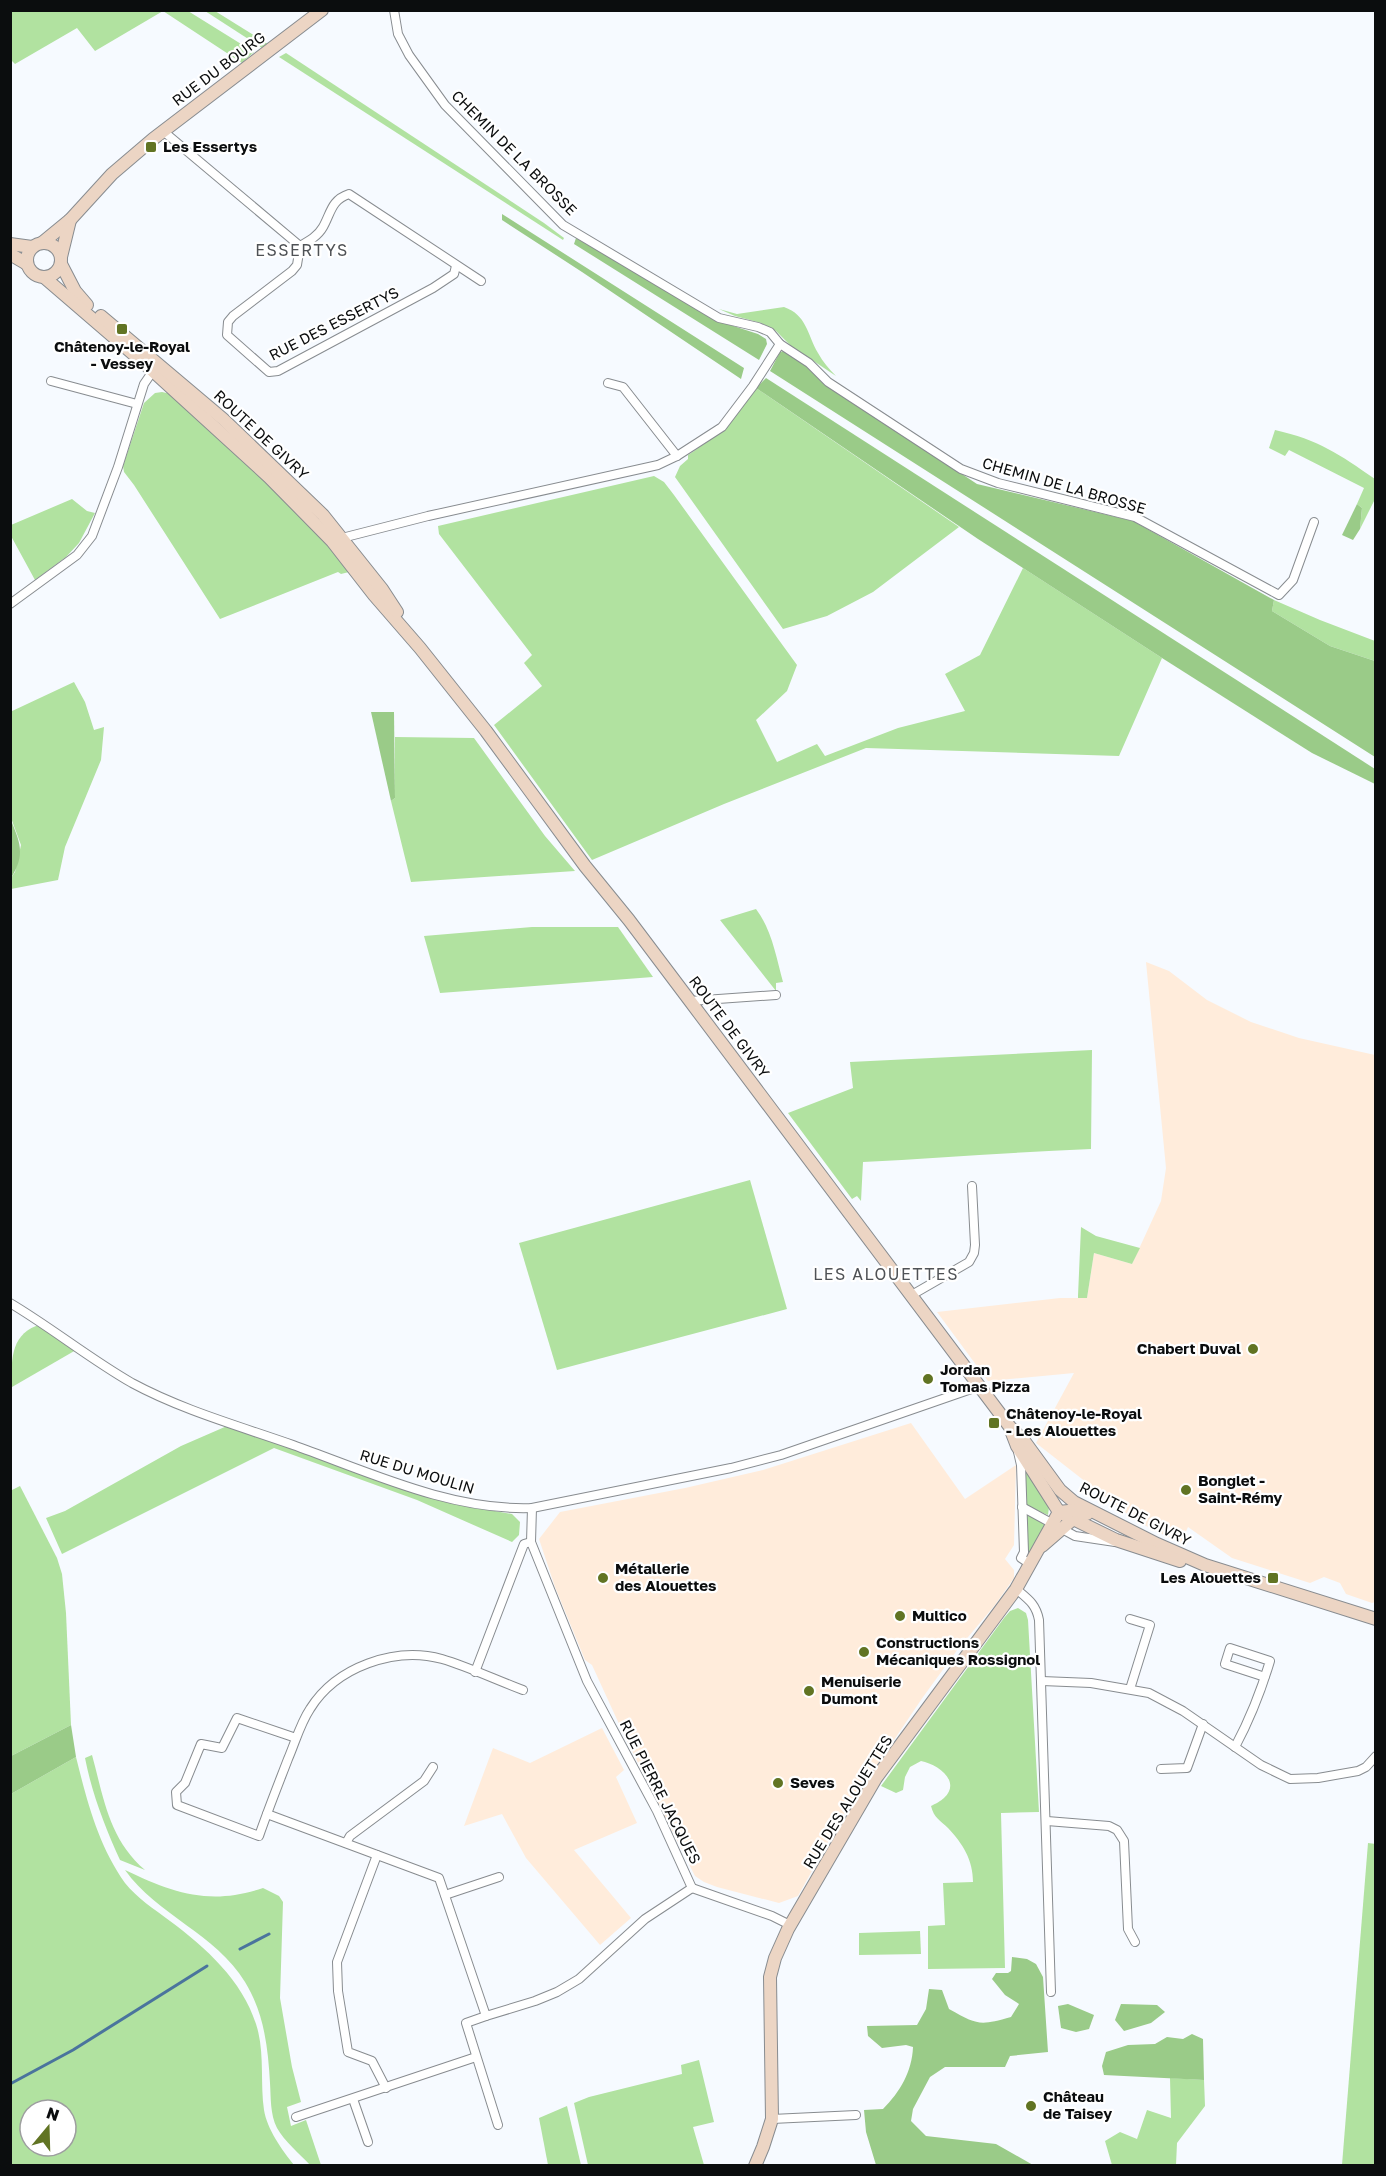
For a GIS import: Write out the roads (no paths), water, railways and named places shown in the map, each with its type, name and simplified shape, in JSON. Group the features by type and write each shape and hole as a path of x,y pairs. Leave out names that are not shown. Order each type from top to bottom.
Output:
{"main road":[{"name":"RUE DU BOURG","path":"37,245 70,220 112,174 163,131 322,10"},
{"name":"RUE DU BOURG","path":"61,261 70,220"},
{"path":"10,244 50,244 57,248 61,261 53,275 45,278 38,276 27,264 10,254"},
{"path":"27,264 29,252 37,245"},
{"name":"ROUTE DE GIVRY","path":"61,261 75,291 83,302 156,367"},
{"name":"ROUTE DE GIVRY","path":"45,278 223,419 323,515 337,539 382,589 420,648 486,731 585,866 630,920 910,1296 1060,1490 1073,1511 1116,1540 1173,1559 1205,1565"},
{"name":"ROUTE DE GIVRY","path":"1010,1427 1017,1446 1057,1521"},
{"name":"ROUTE DE GIVRY","path":"1073,1511 1078,1510 1205,1565 1376,1619"},
{"path":"1057,1521 1073,1511"},
{"name":"RUE DES ALOUETTES","path":"754,2166 772,2119 770,1977 775,1958 790,1925 876,1778 1016,1589 1057,1521 1073,1511"}],"street":[{"name":"CHEMIN DE LA BROSSE","path":"394,10 398,34 409,55 445,105 563,225 719,318 770,332 780,344 809,363 828,382 961,469 998,483 1135,517 1279,595 1293,580 1314,522"},
{"path":"163,131 300,246"},
{"name":"RUE DES ESSERTYS","path":"456,266 454,274 433,288 278,371 269,372 227,335 228,322 233,316 292,271 297,265 300,246 316,235 336,201 349,194 480,281"},
{"path":"337,539 428,516 658,465 722,428 780,344"},
{"path":"10,604 77,555 92,536 118,467 144,384 156,367"},
{"path":"51,381 137,404"},
{"path":"608,383 622,387 677,456"},
{"path":"690,1000 776,995"},
{"path":"910,1296 969,1262 975,1245 972,1186"},
{"name":"RUE DU MOULIN","path":"10,1303 111,1371 155,1394 428,1492 460,1501 505,1509 532,1508 731,1468 781,1455 980,1386"},
{"path":"1017,1446 1021,1465 1024,1552 1021,1558 1030,1564"},
{"path":"1022,1507 1057,1521 1075,1536 1114,1543 1116,1540"},
{"name":"RUE PIERRE JACQUES","path":"486,2016 546,1996 579,1978 645,1919 692,1888 657,1811 586,1681 531,1542 532,1508"},
{"path":"475,1672 524,1545 531,1542"},
{"path":"1016,1589 1032,1602 1037,1610 1042,1681 1051,1992"},
{"path":"1130,1619 1150,1626 1130,1689"},
{"path":"1235,1747 1256,1705 1265,1677 1270,1661 1230,1648 1225,1664 1265,1677"},
{"path":"296,1738 237,1718 224,1747 201,1744 185,1783 176,1792 177,1805 259,1836 296,1738 310,1709 333,1683 367,1664 399,1656 426,1656 442,1659 523,1690"},
{"path":"1042,1681 1073,1681 1130,1689 1163,1700 1203,1724 1262,1765 1290,1779 1318,1778 1358,1771 1366,1767 1376,1756"},
{"path":"1161,1769 1186,1768 1203,1724"},
{"path":"346,1843 350,1836 424,1781 434,1767"},
{"path":"267,1814 439,1878 486,2016 466,2023 498,2125"},
{"path":"1047,1821 1109,1826 1122,1835 1128,1929 1135,1942"},
{"path":"377,1855 336,1962 338,1991 348,2052 372,2061 386,2088"},
{"path":"445,1894 499,1877"},
{"path":"692,1888 772,1916 790,1925"},
{"path":"296,2117 476,2057"},
{"path":"353,2099 368,2142"},
{"path":"772,2119 856,2115"}],"waterway":[{"path":"240,1949 269,1934"},
{"path":"10,2084 73,2050 207,1966"}],"place":[{"name":"Les Essertys","path":"151,147"},
{"name":"Châtenoy-le-Royal - Vessey","path":"122,329"},
{"name":"Chabert Duval","path":"1253,1349"},
{"name":"Jordan Tomas Pizza","path":"928,1379"},
{"name":"Châtenoy-le-Royal - Les Alouettes","path":"994,1423"},
{"name":"Bonglet - Saint-Rémy","path":"1186,1490"},
{"name":"Métallerie des Alouettes","path":"603,1578"},
{"name":"Les Alouettes","path":"1273,1578"},
{"name":"Multico","path":"900,1616"},
{"name":"Constructions Mécaniques Rossignol","path":"864,1652"},
{"name":"Menuiserie Dumont","path":"809,1691"},
{"name":"Seves","path":"778,1783"},
{"name":"Château de Taisey","path":"1031,2106"}],"district":[{"name":"ESSERTYS","path":"302,250"},
{"name":"LES ALOUETTES","path":"886,1274"}]}
